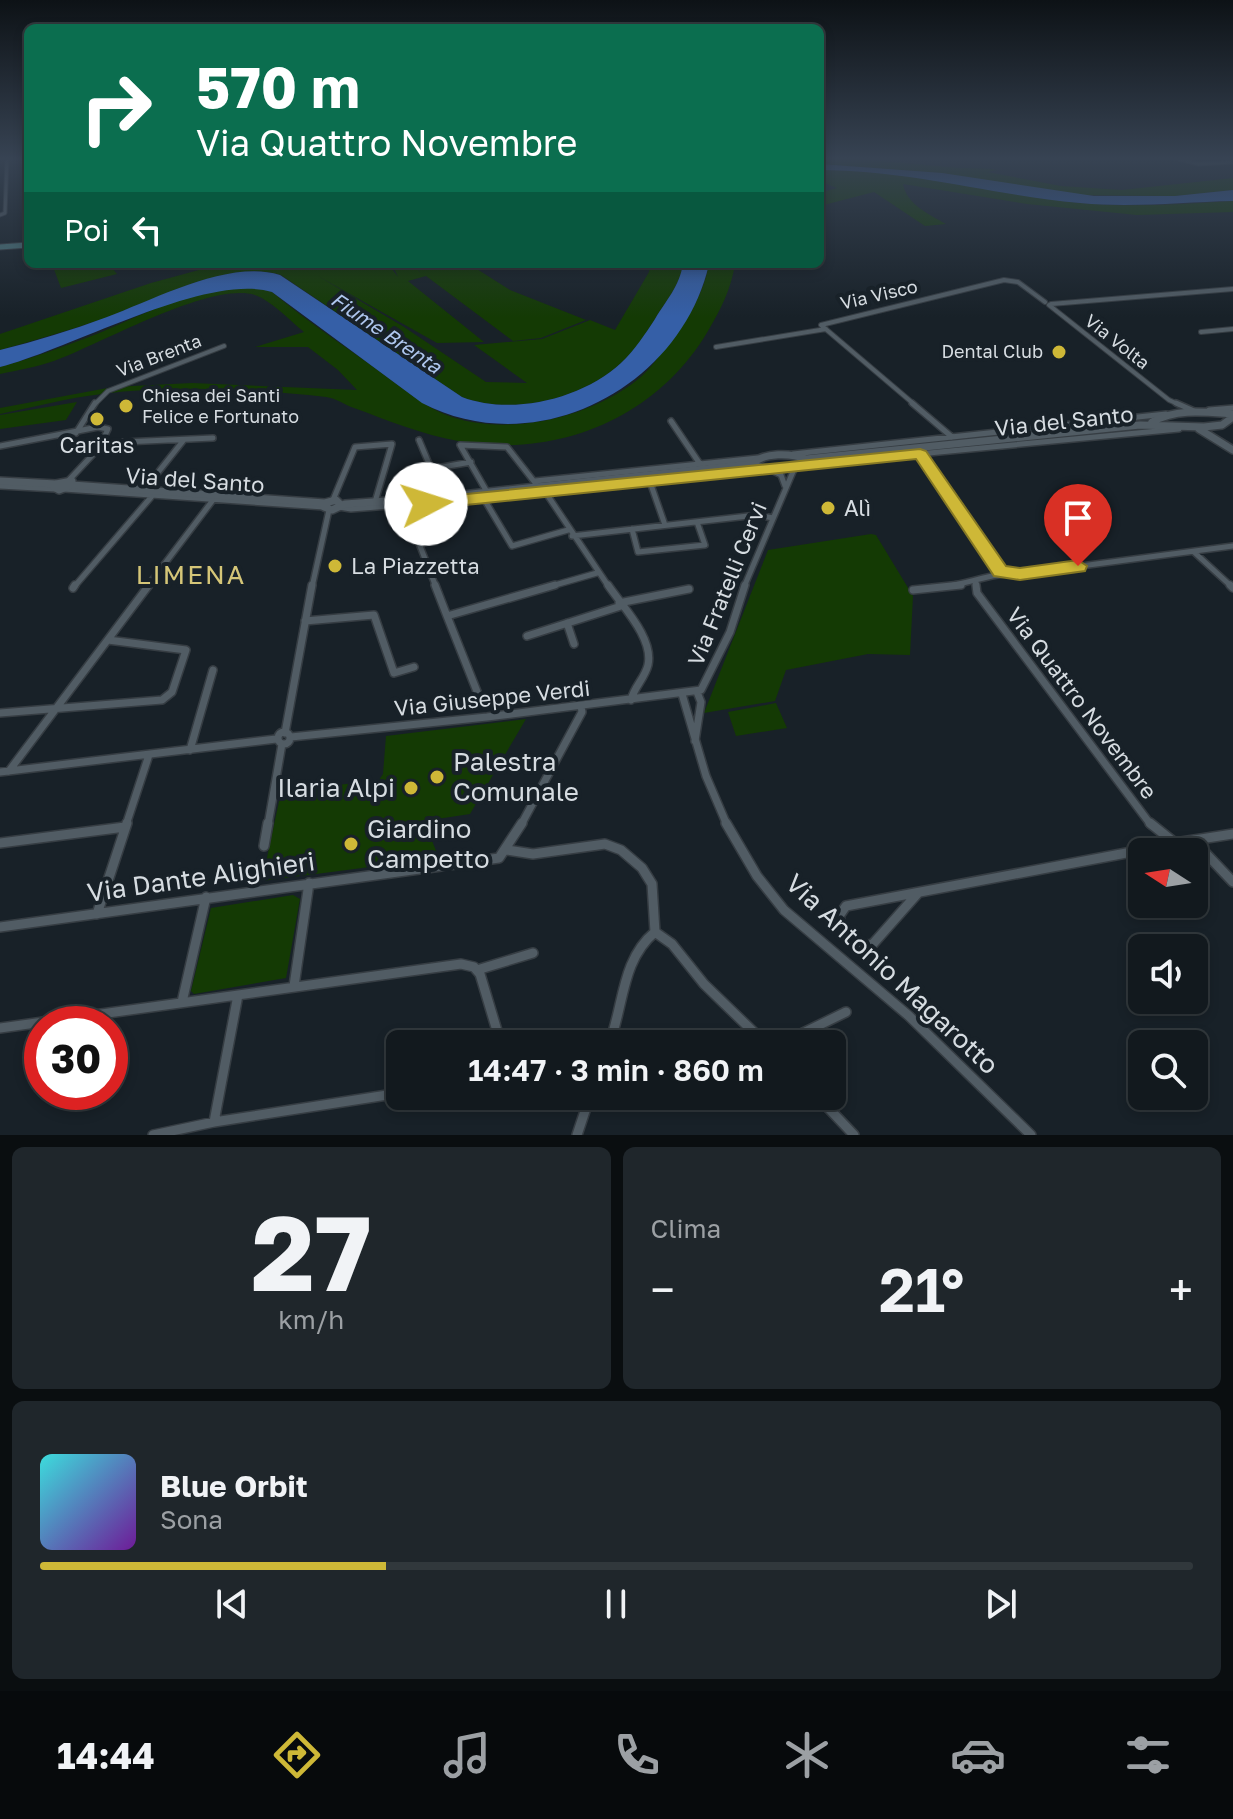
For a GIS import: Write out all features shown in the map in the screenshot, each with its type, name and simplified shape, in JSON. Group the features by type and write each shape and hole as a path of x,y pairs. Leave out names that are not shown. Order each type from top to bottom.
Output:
{"main road":[{"path":"0,247 24,245"}],"street":[{"name":"Via Visco","path":"952,437 821,325 997,281 1018,282"},
{"name":"Via Volta","path":"1018,282 1169,400"},
{"path":"1048,304 1233,289"},
{"path":"716,347 826,329"},
{"path":"1201,332 1233,329"},
{"name":"Via Brenta","path":"76,433 95,403 108,391 224,346"},
{"path":"1169,400 1195,411"},
{"path":"1169,400 1175,413"},
{"name":"Via del Santo","path":"1204,410 1230,417"},
{"name":"Via del Santo","path":"849,458 920,454 1141,421 1175,413 1204,410 1230,417"},
{"name":"Via del Santo","path":"1165,416 1173,426"},
{"name":"Via del Santo","path":"63,485 302,501 356,508 486,495 535,484 569,487 650,482 982,444 1190,428 1216,425 1230,417"},
{"path":"671,421 700,464"},
{"path":"773,518 757,515 570,533 512,546 460,445 507,447 535,484 952,437 1141,421"},
{"name":"Via del Santo","path":"1141,421 1190,428"},
{"path":"1216,425 1213,431 1233,450"},
{"path":"0,446 98,427 110,431 63,485 2,484"},
{"path":"1190,428 1222,441"},
{"path":"101,443 213,438"},
{"path":"419,440 443,497"},
{"path":"73,588 148,493 183,441"},
{"path":"288,735 305,621 332,505 355,447 392,444 374,502"},
{"path":"793,454 801,464"},
{"path":"920,454 1001,572 1020,574 1233,546"},
{"path":"755,461 768,470"},
{"name":"Via del Santo","path":"63,485 213,500 332,505 546,493 609,476 755,461"},
{"path":"431,469 471,462"},
{"name":"Via Fratelli Cervi","path":"697,692 706,684 730,632 749,573 785,486 801,464"},
{"name":"Via Fratelli Cervi","path":"768,470 781,475 785,486"},
{"path":"2,484 15,481 63,485"},
{"path":"650,482 665,525"},
{"path":"546,493 646,642 650,656 643,679 633,691 631,700"},
{"path":"4,771 213,500"},
{"path":"404,505 482,704"},
{"path":"632,529 638,552 705,545 697,522"},
{"path":"1194,552 1233,588"},
{"path":"913,590 963,583 976,585 1001,572"},
{"path":"447,616 597,573"},
{"name":"Via Quattro Novembre","path":"976,585 983,601 1164,838"},
{"path":"527,636 620,604 689,589"},
{"path":"305,621 374,615 394,673 414,667"},
{"path":"567,623 574,644"},
{"path":"0,713 162,700 172,692 186,650 108,640"},
{"path":"190,750 213,670"},
{"path":"643,679 649,698"},
{"name":"Via Giuseppe Verdi","path":"4,771 279,742 288,735 697,692"},
{"name":"Via Antonio Magarotto","path":"695,749 694,728 701,702 697,692"},
{"name":"Via Antonio Magarotto","path":"682,694 695,749 709,786 736,840 777,902 881,991 1031,1135"},
{"path":"581,706 582,712 507,850 525,855 605,844 615,846 636,862 651,883 655,932"},
{"path":"570,707 572,729"},
{"path":"264,846 279,742"},
{"path":"97,914 149,755"},
{"path":"0,843 125,827"},
{"path":"1208,838 1233,834"},
{"name":"Via Dante Alighieri","path":"0,928 206,897 490,861 507,850"},
{"path":"918,893 872,945 858,945 842,931 839,916 846,906 1128,853"},
{"path":"1208,856 1233,882"},
{"path":"294,986 309,883"},
{"path":"182,1002 206,897"},
{"path":"614,1030 621,1011 622,990 635,951 655,932"},
{"path":"655,932 672,944 704,984 752,1030"},
{"path":"0,1028 461,964 477,970 533,953"},
{"path":"477,970 496,1030"},
{"path":"214,1122 238,995"},
{"path":"809,1030 846,1012"},
{"path":"153,1135 214,1122 386,1095"},
{"path":"577,1135 585,1110"},
{"path":"830,1110 854,1135"}],"green space":[{"path":"902,211 925,211 946,224 925,226"},
{"path":"1097,211 1233,211 1233,212 1137,215"},
{"path":"54,268 112,268 117,274 61,288"},
{"path":"206,268 391,268 398,277 394,268 417,268 420,273 418,268 475,268 510,290 586,320 541,338 513,341 426,276 408,281 484,342 437,343 318,276 404,327 486,382 527,383 474,345 542,339 590,320 615,330 650,268 682,268 672,293 640,342 621,363 605,376 567,395 524,404 502,405 462,397 281,275 260,271 238,272 190,284 122,312 0,350 0,334 151,283"},
{"path":"708,268 734,268 721,307 708,331 687,361 661,387 633,409 601,425 567,437 532,444 495,445 458,441 405,427 330,398 242,390 129,391 76,398 0,414 0,408 113,387 192,383 357,390 338,370 308,347 255,347 304,332 261,298 235,293 183,306 54,361 0,374 0,367 82,339 181,299 227,288 250,288 272,292 415,398 444,414 499,425 548,420 596,404 618,393 642,375 678,331 704,284"},
{"path":"77,402 66,420 0,429 0,415"},
{"path":"876,535 913,596 910,655 868,654 786,670 775,701 704,713 768,550"},
{"path":"776,703 787,728 736,736 728,712"},
{"path":"526,719 470,814 424,821 439,858 262,881 281,792 379,780 383,774 386,736"},
{"path":"293,895 300,899 286,978 194,994 191,991 211,908"}],"water":[{"path":"682,268 708,268 693,308 669,346 636,378 598,402 556,418 511,424 466,419 422,403 272,292 245,289 176,302 0,367 0,350 107,317 193,283 238,272 260,271 280,275 462,397 502,405 524,404 567,395 605,376 640,342 679,279"}],"place":[{"name":"Dental Club","path":"1059,352"},
{"name":"Chiesa dei Santi Felice e Fortunato","path":"126,406"},
{"name":"Caritas","path":"97,419"},
{"name":"Alì","path":"828,508"},
{"name":"La Piazzetta","path":"335,566"},
{"name":"Palestra Comunale","path":"437,777"},
{"name":"Ilaria Alpi","path":"411,788"},
{"name":"Giardino Campetto","path":"351,844"}],"district":[{"name":"LIMENA","path":"191,575"}],"route":[{"path":"426,504 920,454 1001,572 1020,574 1078,566"}],"water label":[{"name":"Fiume Brenta","path":"386,333"}]}
